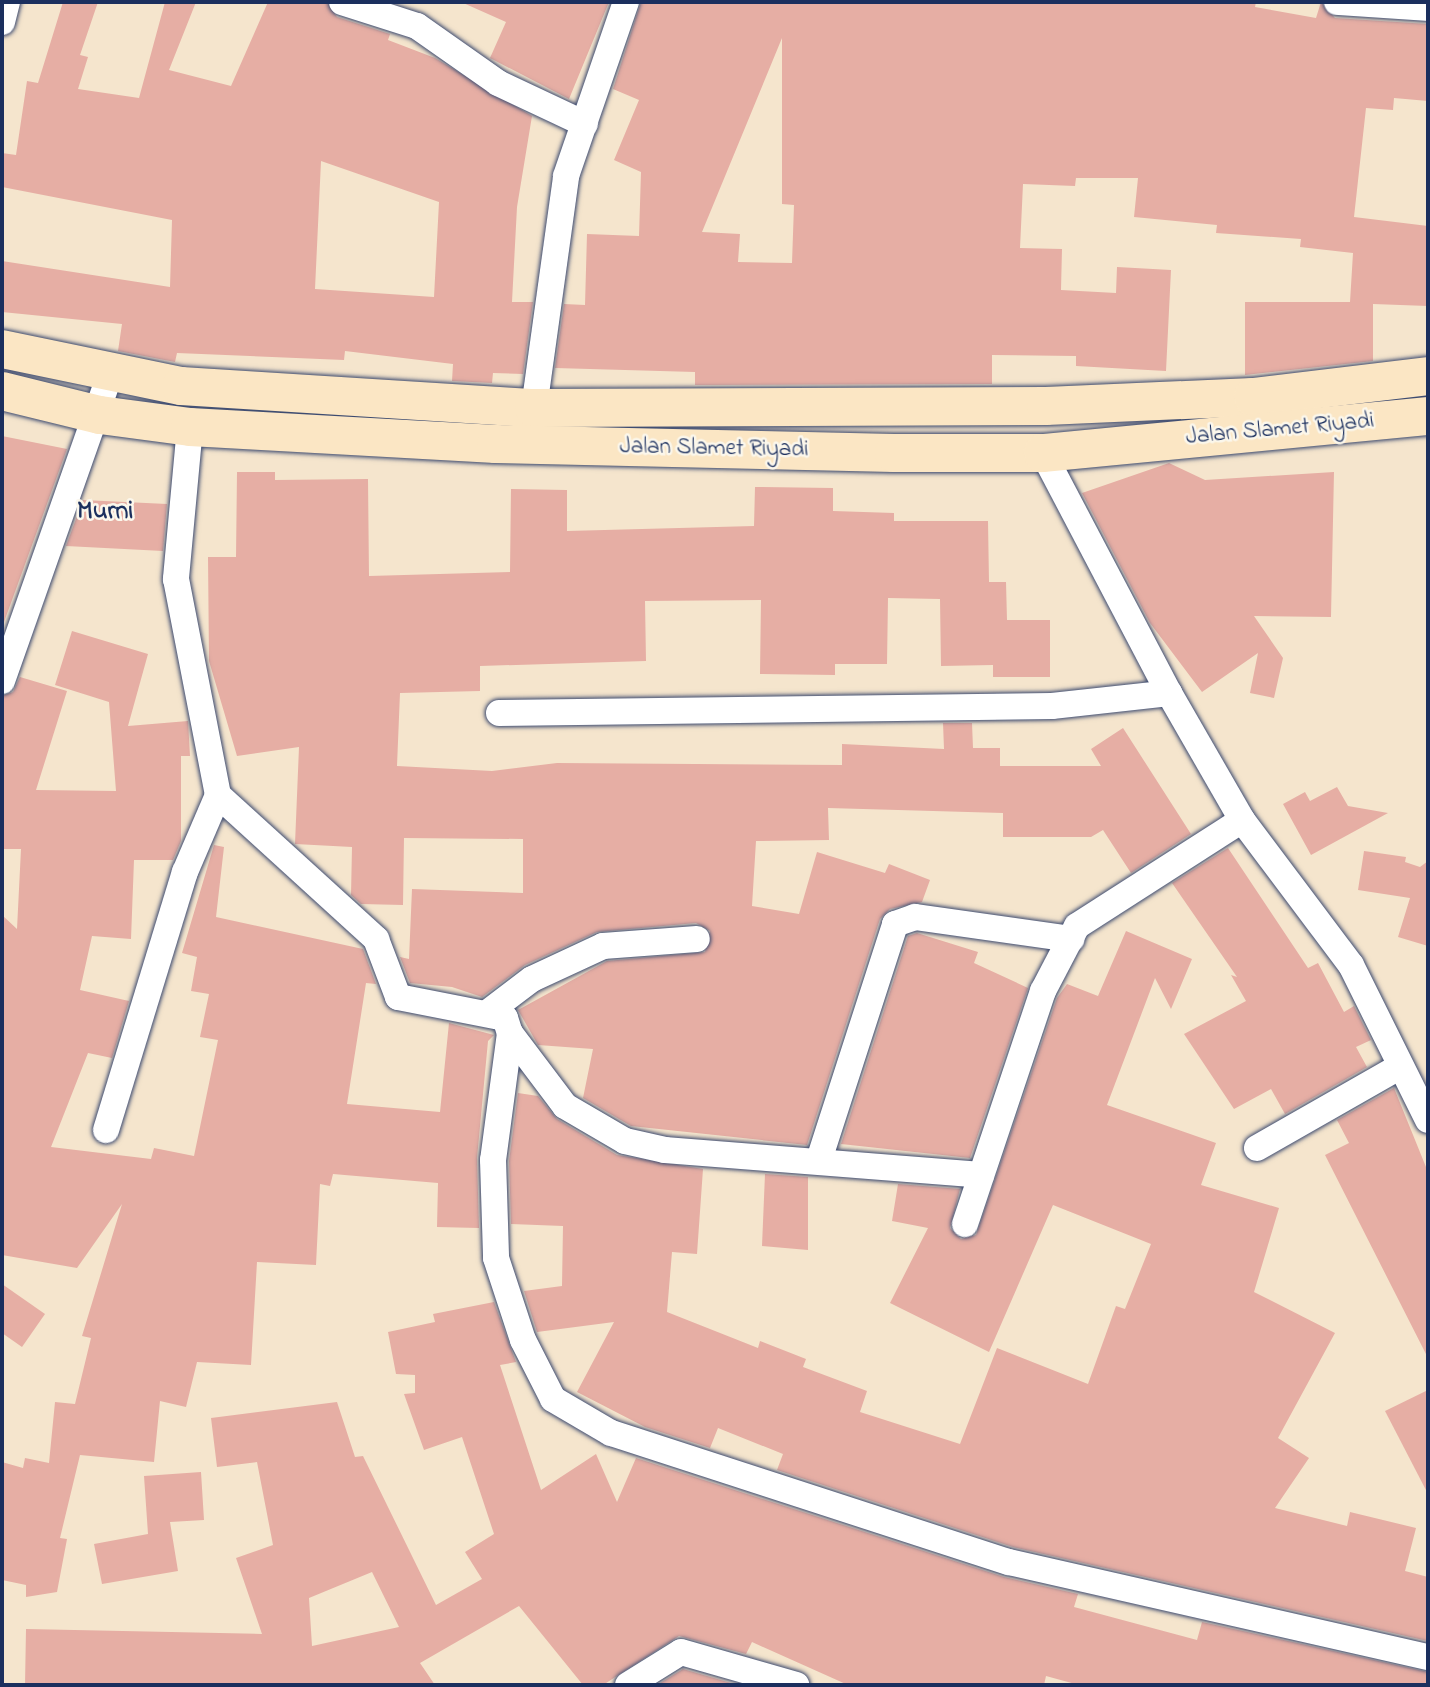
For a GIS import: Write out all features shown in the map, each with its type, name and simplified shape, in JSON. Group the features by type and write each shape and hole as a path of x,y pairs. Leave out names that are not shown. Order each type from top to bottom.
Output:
{"main road":[{"name":"Jalan Slamet Riyadi","path":"2,349 110,375 181,386 534,408 1059,405 1253,397 1428,376"},
{"name":"Jalan Slamet Riyadi","path":"2,391 100,415 190,427 697,449 1043,453 1428,416"},
{"path":"697,407 697,449"}],"street":[{"path":"2,22 8,2"},
{"path":"342,2 417,26 498,83 585,124"},
{"path":"534,408 566,176 626,2"},
{"path":"1337,2 1428,8"},
{"path":"2,681 100,415 110,375"},
{"path":"106,1130 186,872 218,795 176,579 190,427"},
{"path":"1043,453 1169,694 1242,820 1351,965 1399,1067 1428,1120"},
{"path":"499,713 1052,706 1169,694"},
{"path":"218,795 376,939 398,997 505,1018 510,1033 565,1106 625,1141 665,1150 819,1160 981,1175"},
{"path":"965,1224 1043,991 1072,939 1088,916 1242,820"},
{"path":"819,1160 895,924 915,917 1072,939"},
{"path":"487,1013 532,979 603,946 697,939"},
{"path":"510,1033 493,1160 496,1258 534,1366 553,1399 580,1418 1009,1562 1428,1657"},
{"path":"1257,1148 1399,1067"},
{"path":"628,1685 681,1652 796,1685"}],"building":[{"path":"63,2 98,2 80,55 88,57 78,89 139,98 165,2 196,2 169,70 231,86 268,2 327,2 337,17 390,34 388,40 435,58 532,116 517,207 512,302 533,302 523,374 493,373 492,383 452,381 453,364 345,351 344,360 177,353 175,362 118,351 122,324 2,312 2,261 170,287 172,220 2,187 2,153 16,155 27,81 38,83","holes":["321,161 439,202 434,297 315,289"]},
{"path":"461,2 609,2 569,99 490,58 506,22"},
{"path":"641,2 1256,2 1255,7 1316,18 1321,2 1335,18 1428,24 1428,101 1394,98 1393,110 1366,108 1354,217 1428,226 1428,306 1373,304 1373,361 1245,375 1245,302 1350,302 1353,253 1300,247 1301,239 1216,233 1217,225 1134,217 1138,178 1076,178 1075,186 1023,184 1020,248 1062,249 1061,290 1116,293 1117,267 1171,270 1166,371 1076,366 1076,356 992,355 992,384 695,385 695,372 555,368 564,304 585,305 587,234 639,236 641,172 614,160 639,100 613,89","holes":["782,38 782,204 794,205 792,263 738,262 740,234 702,232"]},
{"path":"2,436 67,449 4,622 2,621"},
{"path":"1169,463 1205,480 1334,472 1331,617 1254,616 1283,658 1274,698 1250,693 1258,653 1202,692 1150,623 1082,493"},
{"path":"237,472 275,472 275,480 368,479 369,576 510,572 511,489 567,490 567,531 754,526 755,487 833,488 833,511 894,513 894,521 988,521 989,582 1006,582 1007,620 1050,620 1050,677 993,677 993,665 941,666 940,599 888,598 887,664 835,664 835,675 760,674 761,600 645,601 646,661 480,666 480,691 400,693 397,766 492,771 557,763 842,765 842,744 944,749 943,723 972,723 973,748 1000,748 1000,766 1101,766 1091,749 1123,728 1191,834 1131,873 1103,830 1091,837 1003,837 1003,813 828,808 829,840 756,841 752,906 799,914 817,852 885,873 889,864 930,880 922,902 890,909 880,919 807,1145 631,1126 583,1098 593,1049 538,1045 518,1010 607,961 705,952 710,931 696,923 597,932 525,965 482,997 452,987 410,983 400,957 409,959 412,889 523,893 523,839 404,838 403,905 361,904 351,895 352,847 295,844 299,747 237,756 209,661 208,557 236,557"},
{"path":"83,500 167,504 163,551 66,546"},
{"path":"72,631 148,654 128,726 188,721 190,756 181,756 181,841 173,860 134,860 131,939 92,936 80,990 129,1001 112,1058 88,1053 51,1147 151,1159 154,1148 194,1156 218,1040 200,1037 209,994 191,991 197,957 182,953 214,845 224,847 216,917 363,949 376,984 366,983 347,1104 440,1112 449,1023 494,1035 488,1041 477,1158 479,1228 437,1227 438,1183 333,1174 330,1186 320,1184 316,1265 257,1262 251,1365 197,1362 186,1407 160,1401 154,1462 80,1455 60,1538 67,1539 57,1592 26,1597 26,1585 2,1580 2,1462 23,1468 25,1458 49,1463 55,1402 75,1404 91,1338 82,1336 122,1204 77,1268 2,1255 2,915 17,929 21,849 2,849 2,696 13,692 20,677 67,691 36,790 116,791 109,702 55,685"},
{"path":"1337,787 1348,806 1388,813 1311,855 1283,804 1305,792 1310,801"},
{"path":"1228,848 1308,968 1318,963 1344,1012 1354,1006 1371,1040 1356,1047 1367,1067 1285,1114 1271,1089 1234,1109 1184,1034 1246,1001 1231,975 1237,977 1172,883"},
{"path":"1364,851 1406,857 1405,862 1420,867 1428,861 1428,946 1398,937 1410,898 1358,890"},
{"path":"1126,931 1192,959 1171,1009 1155,978 1107,1105 1216,1143 1201,1185 1279,1208 1254,1292 1335,1333 1278,1438 1309,1458 1275,1508 1347,1526 1350,1512 1416,1528 1405,1571 1428,1577 1428,1641 1013,1547 777,1470 783,1454 718,1428 710,1448 645,1427 577,1392 614,1322 537,1332 524,1291 562,1286 563,1226 511,1224 509,1161 518,1093 538,1096 557,1119 617,1155 703,1169 697,1254 672,1252 667,1312 758,1348 760,1341 806,1359 803,1367 867,1391 860,1412 960,1444 997,1348 1088,1384 1116,1306 1125,1309 1151,1244 1053,1205 989,1352 890,1303 928,1228 892,1221 898,1184 960,1189 950,1228 961,1239 976,1235 1057,998 1067,984 1098,996"},
{"path":"917,933 978,952 974,963 1028,988 970,1158 841,1144 908,936"},
{"path":"1394,1088 1428,1172 1428,1358 1325,1155 1349,1143 1337,1120"},
{"path":"765,1174 808,1177 808,1250 762,1246"},
{"path":"2,1284 45,1314 22,1347 2,1333"},
{"path":"494,1302 516,1362 500,1365 541,1490 596,1454 617,1502 636,1458 1004,1577 1078,1594 1074,1607 1197,1640 1202,1622 1428,1672 1428,1685 1079,1685 1046,1676 1044,1685 848,1685 752,1642 746,1654 679,1636 603,1685 583,1685 519,1606 420,1663 435,1685 25,1685 26,1629 262,1634 236,1558 273,1545 257,1462 217,1467 211,1418 337,1402 355,1457 363,1456 436,1605 482,1579 465,1552 494,1534 462,1437 424,1450 404,1394 415,1393 415,1375 396,1374 388,1332 435,1322 433,1314","holes":["372,1572 399,1627 312,1646 309,1598"]},
{"path":"1428,1390 1428,1494 1385,1411"},
{"path":"201,1472 204,1520 170,1522 178,1571 102,1584 94,1544 148,1534 144,1476"},
{"path":"683,1669 731,1683 657,1685"}],"district":[{"name":"Murni","path":"105,513"}]}
